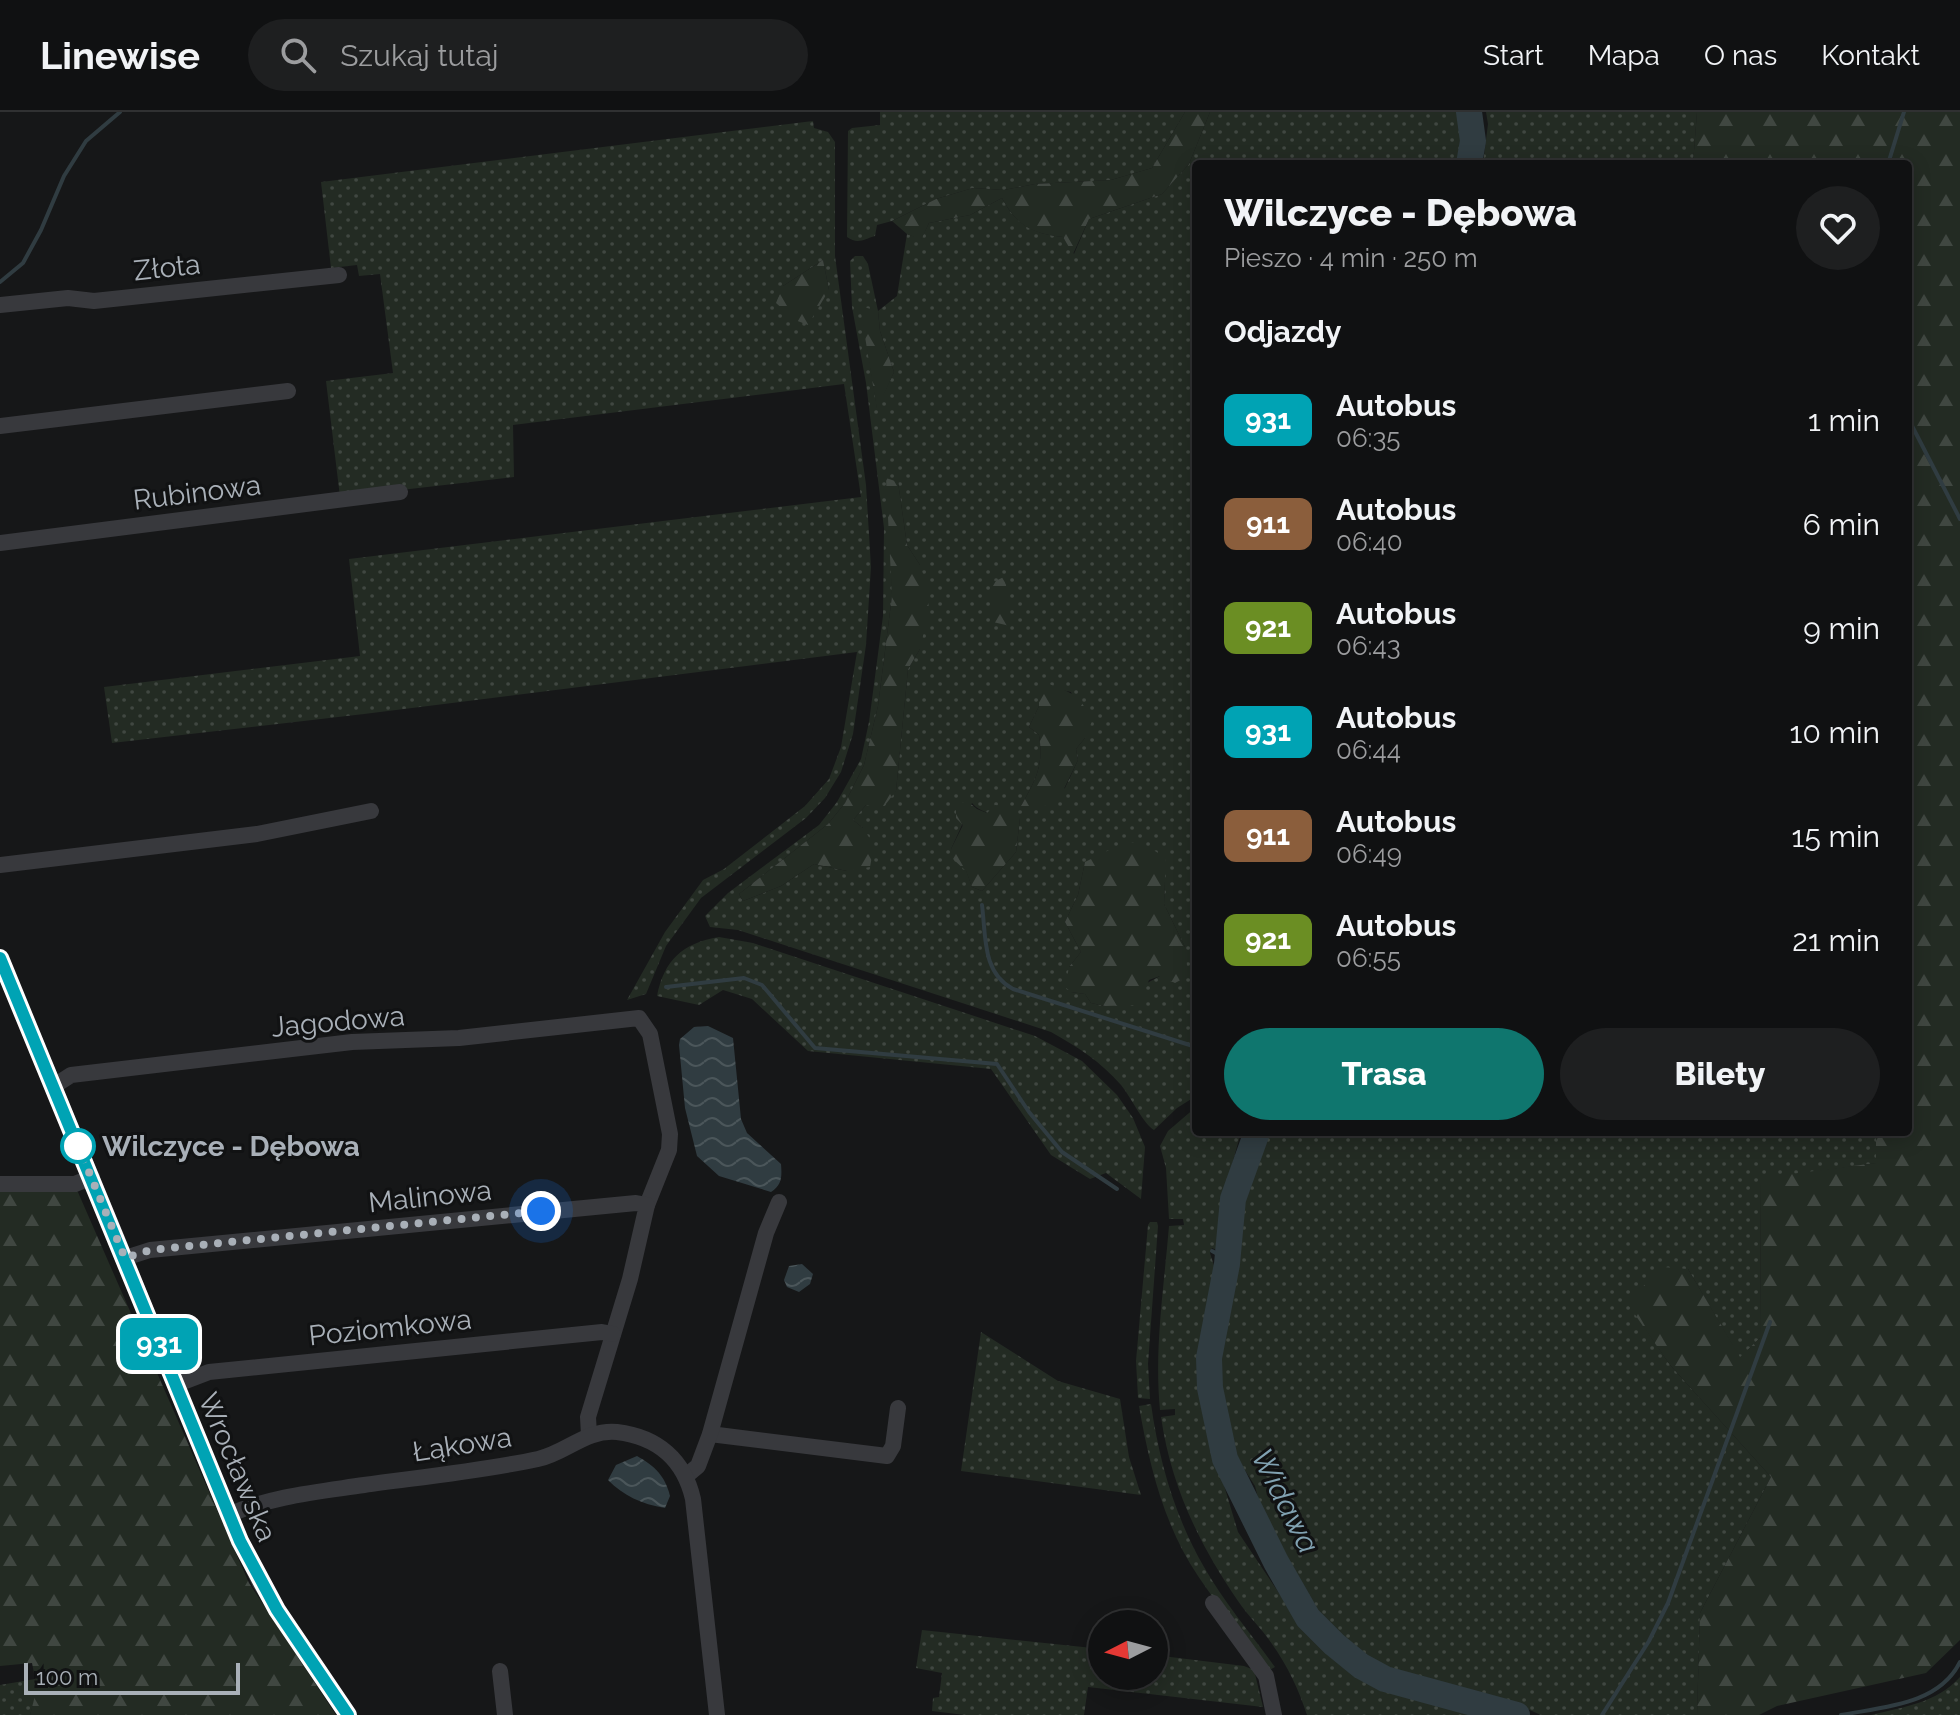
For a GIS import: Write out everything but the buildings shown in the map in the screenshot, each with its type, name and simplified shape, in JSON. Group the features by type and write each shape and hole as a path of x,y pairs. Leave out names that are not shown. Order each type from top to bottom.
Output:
{"street":[{"name":"Złota","path":"0,305 68,298 94,301 339,275"},
{"path":"0,426 288,391"},
{"name":"Rubinowa","path":"0,543 400,492"},
{"path":"0,865 257,834 371,811"},
{"name":"Wrocławska","path":"0,958 228,1515 260,1583 348,1715"},
{"name":"Jagodowa","path":"54,1086 71,1075 325,1045 459,1038 639,1018 650,1034 670,1134 669,1150 647,1205"},
{"path":"0,1184 75,1184 92,1177"},
{"path":"686,1476 698,1466 710,1434 771,1218 779,1202"},
{"name":"Malinowa","path":"125,1258 150,1250 636,1203 647,1205"},
{"path":"589,1435 588,1417 630,1279 647,1205"},
{"name":"Poziomkowa","path":"175,1385 209,1372 602,1332 613,1334"},
{"path":"710,1434 887,1456 893,1446 898,1408"},
{"name":"Łąkowa","path":"228,1515 280,1497 542,1458 589,1435 617,1432 654,1443 671,1454 686,1476 693,1499 717,1715"},
{"path":"1213,1603 1266,1676 1274,1715"},
{"path":"500,1671 505,1715"}],"green space":[{"path":"880,112 1185,112 1152,168 1111,180 1035,184 1004,190 973,188 936,199 877,225 875,236 854,241 847,237 848,131 880,125"},
{"path":"1185,112 1210,112 1189,164 1162,194 1089,219 1073,254 1063,237 1042,234 1026,227 1002,198 970,215 929,223 921,240 907,234 892,221 936,199 973,188 1004,190 1035,184 1111,180 1152,168"},
{"path":"1210,112 1459,112 1462,130 1458,160 1192,160 1192,1099 1154,1130 1121,1085 1105,1069 1051,1032 738,930 710,927 705,916 728,893 819,825 837,802 861,759 883,616 884,528 866,383 852,307 850,261 855,256 863,256 868,264 878,311 897,296 907,234 921,239 929,223 970,215 1002,198 1013,215 1026,226 1063,237 1074,254 1089,219 1162,194 1189,164","holes":["878,311 880,331 894,372 877,408 862,314","898,482 907,545 920,565 920,649 908,669 896,791 866,805 853,820 863,828 847,871 814,864 781,886 743,901 739,894 828,824 845,803 864,765 878,706 892,596 891,538","1039,680 1071,692 1085,738 1076,749 1078,760 1065,788 1021,806 1035,780 1039,764 1039,735 1029,727 1039,706","972,803 988,813 1020,818 1016,852 982,891 972,887 966,870 951,849","1085,862 1165,877 1164,904 1185,947 1160,976 1105,1006 1091,1003 1085,994 1071,992 1069,967 1081,952 1065,922 1078,895"]},
{"path":"1486,112 1697,112 1693,160 1484,160 1488,124"},
{"path":"1697,112 1960,112 1960,1640 1926,1673 1777,1706 1759,1715 1697,1715 1700,1613 1771,1477 1670,1365 1627,1303 1662,1267 1688,1269 1740,1357 1760,1338 1761,1178 1876,1163 1876,1136 1912,1136 1912,160 1693,160"},
{"path":"813,121 814,128 828,132 835,142 835,256 866,485 871,567 866,645 853,734 841,772 825,798 806,818 701,898 666,946 646,994 627,1000 665,932 703,880 724,869 805,806 829,779 841,747 857,652 112,743 104,687 360,656 349,559 861,497 844,384 513,425 514,477 340,497 326,381 393,373 380,274 359,276 357,265 331,268 321,182","holes":["823,260 829,290 783,286"]},
{"path":"823,260 829,290 808,325 795,320 776,303 783,286"},
{"path":"860,306 878,311 880,331 894,372 877,410"},
{"path":"886,478 898,482 907,545 920,565 929,609 920,649 908,669 896,791 882,809 866,805 853,820 863,828 874,845 870,867 847,871 814,864 781,886 743,901 739,894 828,824 845,803 864,765 878,706 892,596"},
{"path":"1004,577 1010,602 1010,626 993,622 991,583"},
{"path":"1039,679 1071,693 1081,702 1092,721 1076,749 1078,760 1058,801 1031,811 1021,806 1035,780 1039,764 1039,735 1029,727 1039,706"},
{"path":"966,800 987,813 995,805 1009,807 1020,818 1016,852 982,891 972,887 966,871 953,859 951,849 963,825 956,818 956,808"},
{"path":"1127,841 1147,846 1166,858 1164,904 1185,947 1188,976 1175,983 1160,976 1149,980 1139,1005 1105,1006 1091,1003 1085,994 1071,992 1065,987 1069,967 1081,952 1065,922 1078,895 1085,862"},
{"path":"719,937 753,943 1035,1036 1082,1061 1117,1095 1133,1118 1145,1147 1141,1199 1106,1173 1090,1179 1051,1155 991,1069 808,1051 752,999 723,990 699,1005 657,996 665,972 677,955 695,944"},
{"path":"1192,1110 1192,1136 1240,1136 1223,1197 1217,1250 1212,1248 1210,1253 1216,1272 1199,1350 1198,1385 1205,1422 1238,1532 1299,1623 1332,1657 1388,1691 1479,1715 1307,1715 1283,1660 1242,1607 1199,1536 1179,1491 1161,1417 1175,1415 1175,1409 1160,1410 1158,1387 1169,1226 1184,1225 1183,1219 1169,1219 1166,1168 1160,1146 1168,1131"},
{"path":"1267,1136 1876,1136 1877,1163 1761,1179 1760,1338 1740,1358 1688,1269 1628,1303 1670,1365 1771,1477 1700,1613 1697,1715 1541,1715 1507,1700 1387,1668 1348,1646 1322,1622 1266,1529 1255,1486 1234,1453 1216,1377 1241,1249 1244,1202"},
{"path":"0,1190 77,1190 249,1583 336,1715 30,1715 37,1688 32,1663 0,1666"},
{"path":"1150,1222 1157,1222 1158,1226 1148,1364 1150,1399 1138,1398 1136,1361"},
{"path":"981,1332 1058,1381 1120,1399 1129,1457 1141,1495 961,1471"},
{"path":"1151,1404 1164,1467 1185,1528 1212,1580 1275,1667 1268,1671 1198,1576 1167,1516 1153,1472 1139,1406"},
{"path":"922,1630 1088,1648 1084,1715 965,1715 932,1711 933,1698 939,1697 942,1673 916,1668"},
{"path":"1168,1657 1244,1666 1254,1670 1263,1707 1114,1690 1168,1690"},
{"path":"1960,1677 1960,1715 1871,1715 1930,1698"},
{"path":"35,1679 38,1688 30,1715 0,1715 0,1685"}],"water":[{"path":"708,1026 733,1038 741,1119 747,1133 781,1164 780,1180 771,1192 719,1176 697,1156 685,1108 679,1045 680,1039 694,1027"},
{"path":"802,1264 813,1274 810,1284 799,1292 787,1287 784,1280 789,1266"},
{"path":"637,1456 662,1477 670,1496 665,1508 634,1498 608,1480 616,1465"}],"waterway":[{"path":"0,282 23,263 64,176 86,141 120,112"},
{"name":"Widawa","path":"1469,112 1473,141 1470,160"},
{"path":"1889,160 1904,112"},
{"path":"1912,426 1960,519"},
{"path":"982,905 985,941 991,964 1003,982 1013,989 1192,1046"},
{"path":"666,987 744,978 762,985 815,1048 997,1064 1029,1112 1062,1152 1117,1189"},
{"name":"Widawa","path":"1256,1136 1233,1199 1227,1264 1209,1358 1210,1388 1225,1459 1276,1562 1308,1618 1334,1644 1361,1666 1385,1679 1517,1715"},
{"path":"1212,1251 1227,1259"},
{"path":"1602,1715 1649,1641 1668,1603 1770,1322"},
{"path":"1841,1715 1892,1706 1924,1696 1951,1676 1960,1662"}],"bus line":[{"name":"931","path":"0,958 240,1541 260,1583 348,1715"}],"place":[{"name":"Wilczyce - Dębowa","path":"78,1146"}],"route":[{"path":"78,1146 125,1258 150,1250 541,1211"}]}
